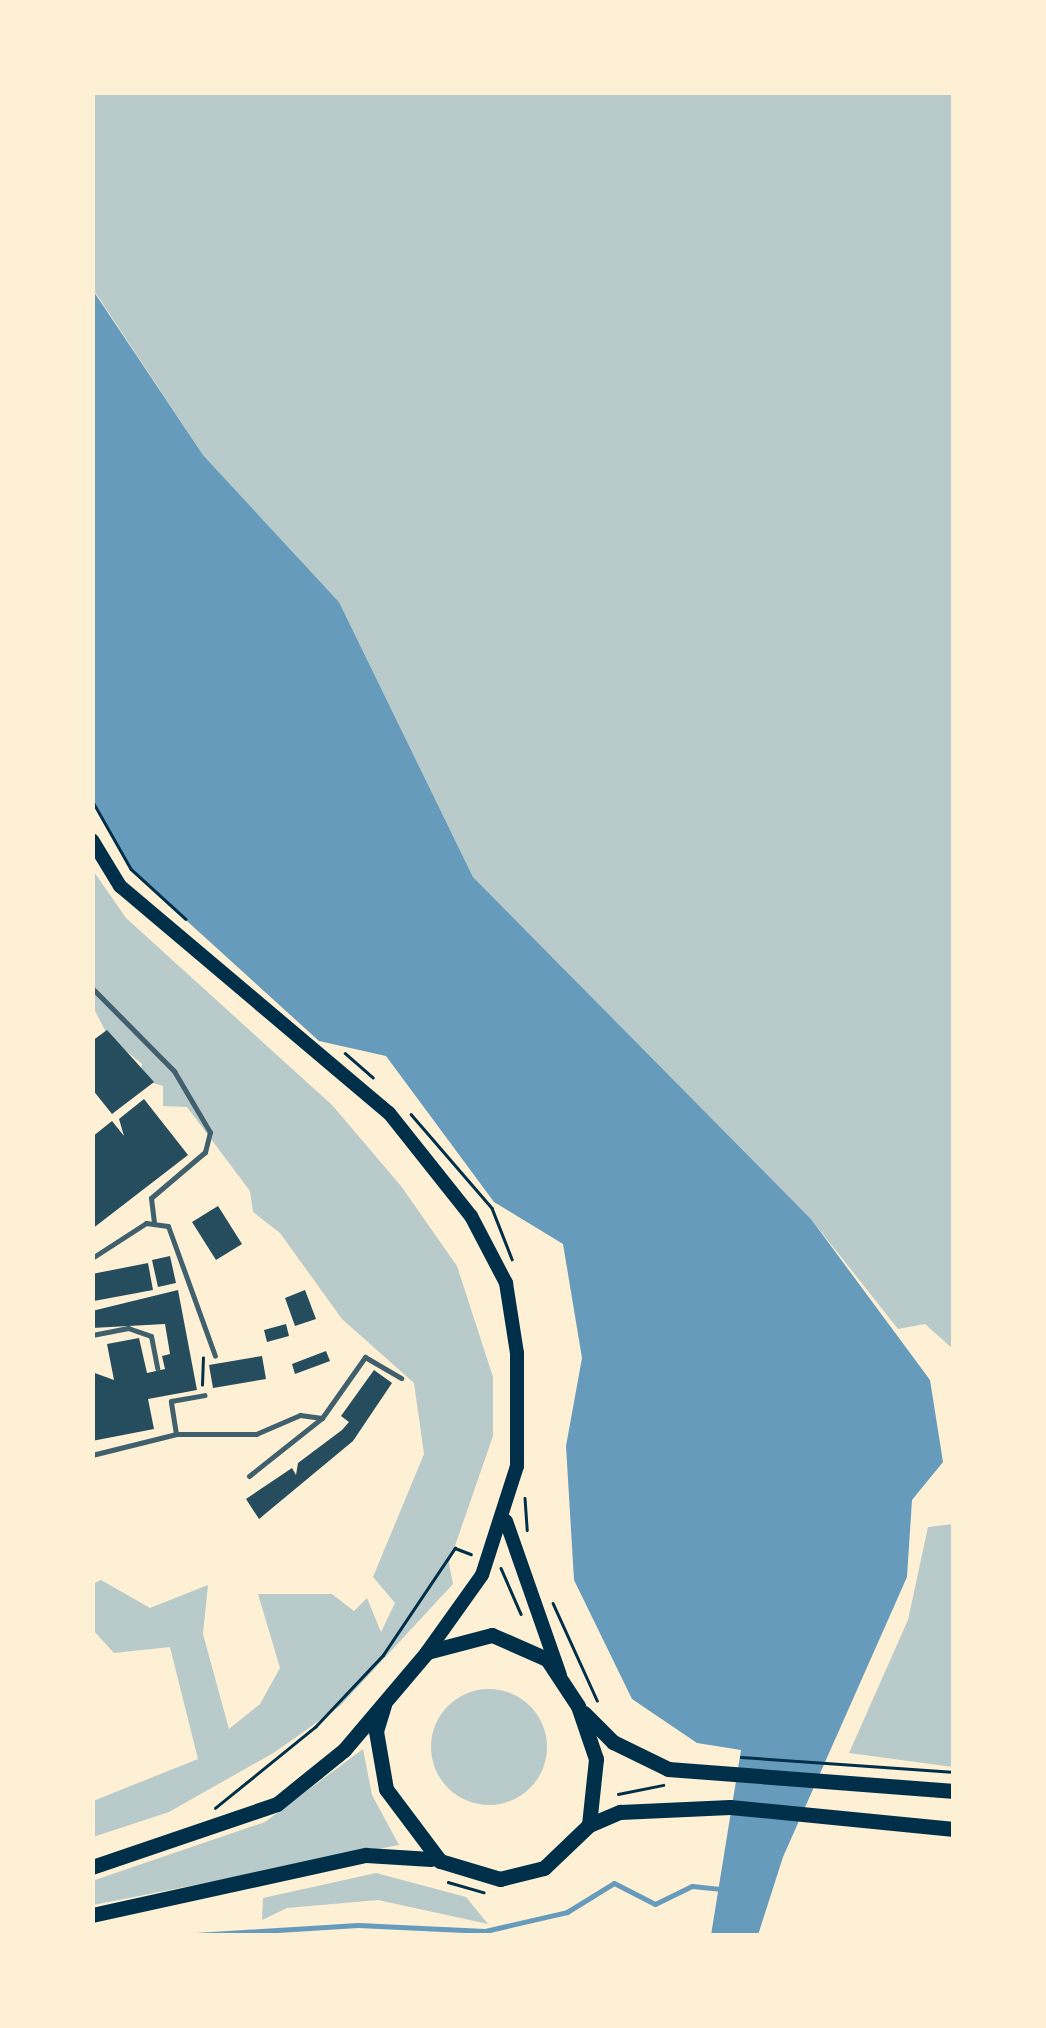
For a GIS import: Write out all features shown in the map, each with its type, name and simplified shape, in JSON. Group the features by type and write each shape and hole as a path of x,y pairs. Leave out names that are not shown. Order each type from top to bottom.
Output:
{"highway":[{"path":"92,1868 277,1804 310,1783 427,1652 492,1636 525,1644 561,1678 578,1706 596,1760 589,1825"},
{"path":"384,1704 376,1730 386,1789 440,1862"},
{"path":"578,1706 613,1742 656,1766 954,1791"},
{"path":"92,1914 366,1855 440,1862 500,1879 544,1868 589,1825 620,1812 730,1807 818,1812 954,1829"}],"main road":[{"path":"92,840 120,886 389,1113 471,1216 506,1283 517,1353 517,1466 506,1520 473,1592 427,1652"},
{"path":"506,1520 561,1678"}],"lane":[{"path":"92,988 174,1071 210,1132 205,1152 151,1198 154,1222"},
{"path":"92,1258 154,1222 168,1226 194,1281 215,1356"},
{"path":"92,1335 128,1328 151,1336 157,1368"},
{"path":"249,1476 322,1418 365,1357 401,1378"},
{"path":"176,1434 170,1402 204,1395"},
{"path":"92,1456 176,1434 256,1434 300,1415 322,1418"}],"path":[{"path":"478,1197 514,1253 512,1270"},
{"path":"204,1395 197,1359 215,1356"},
{"path":"215,1806 315,1727 383,1655 455,1548 480,1557"},
{"path":"502,1568 525,1612"},
{"path":"552,1600 602,1706"},
{"path":"743,1756 954,1772"},
{"path":"619,1801 618,1790 662,1790 665,1777"}],"shaded area":[{"path":"92,93 953,93 953,1349 925,1324 898,1329 811,1219 473,877 339,602 203,455 93,289"},
{"path":"92,869 126,918 332,1105 401,1186 457,1266 493,1377 493,1436 449,1563 453,1584 340,1706 275,1752 169,1812 93,1837 93,1801 198,1759 170,1647 114,1653 93,1630 93,1584 101,1580 150,1608 208,1585 203,1634 229,1729 260,1704 280,1668 258,1594 332,1594 354,1611 367,1598 381,1632 395,1603 373,1577 424,1454 414,1383 342,1319 280,1233 253,1212 250,1191 187,1107 163,1106 163,1086 139,1079 142,1064 108,1036 93,1007"},
{"path":"953,1524 953,1767 849,1753 908,1620 928,1527"},
{"path":"489,1689 511,1694 530,1706 542,1725 547,1747 542,1769 530,1788 511,1800 489,1805 467,1800 448,1788 436,1769 431,1747 436,1725 448,1706 467,1694"},
{"path":"363,1749 372,1795 399,1845 93,1905 92,1881 265,1822"},
{"path":"376,1873 466,1897 488,1924 378,1900 287,1908 262,1920 263,1898"}],"water":[{"path":"92,289 203,455 339,602 473,877 811,1219 930,1380 943,1462 912,1500 907,1577 783,1857 758,1935 711,1935 741,1750 697,1743 632,1699 574,1580 566,1446 582,1358 563,1244 494,1202 386,1056 319,1041 133,872 93,800"}],"building":[{"path":"107,1030 154,1082 112,1114 92,1089 92,1041"},
{"path":"144,1099 188,1155 92,1229 92,1137 112,1121 124,1136 119,1119"},
{"path":"218,1206 242,1244 216,1260 192,1222"},
{"path":"170,1256 176,1283 158,1287 152,1260"},
{"path":"148,1263 153,1290 94,1301 92,1274"},
{"path":"178,1290 197,1390 148,1399 154,1429 92,1441 92,1372 114,1380 107,1344 139,1338 147,1373 165,1369 162,1356 170,1354 165,1324 92,1328 92,1311"},
{"path":"305,1290 316,1319 295,1326 285,1298"},
{"path":"286,1324 289,1336 267,1342 264,1330"},
{"path":"326,1351 330,1361 295,1374 292,1364"},
{"path":"262,1356 266,1379 213,1388 209,1365"},
{"path":"374,1370 392,1383 353,1441 259,1519 246,1499 292,1468 296,1475 298,1463 342,1430 349,1422 341,1416"}],"waterway":[{"path":"179,1936 358,1925 485,1931 567,1912 614,1883 655,1904 692,1886 722,1889"}]}
